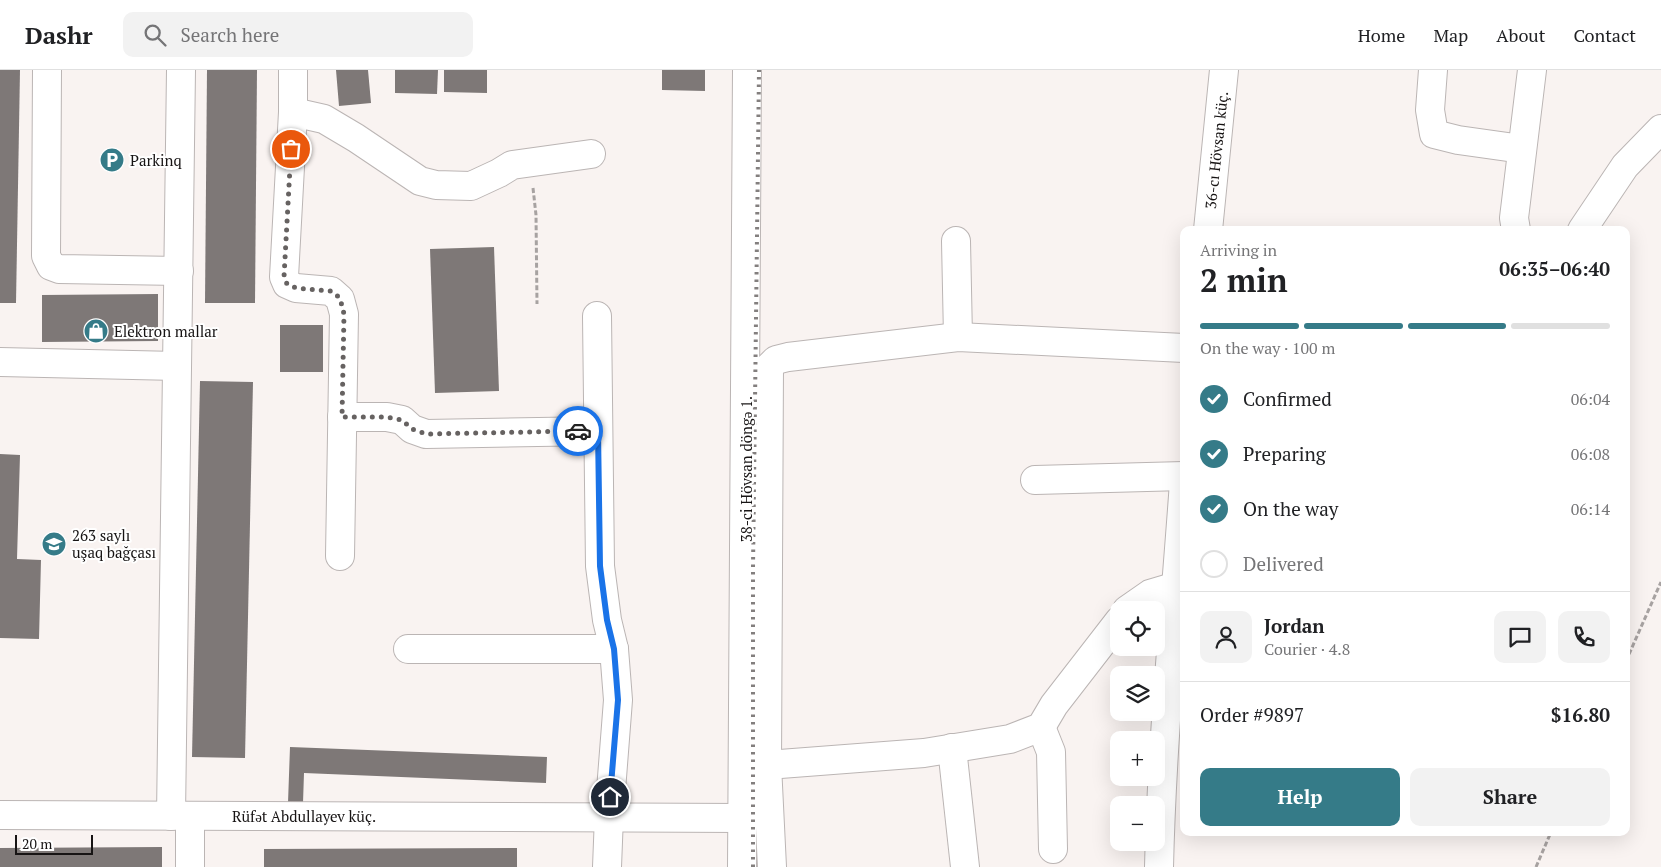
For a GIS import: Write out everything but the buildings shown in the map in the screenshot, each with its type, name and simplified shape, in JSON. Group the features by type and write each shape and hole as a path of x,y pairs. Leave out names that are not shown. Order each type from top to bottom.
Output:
{"street":[{"path":"47,70 46,256 51,266 59,269 179,270"},
{"path":"182,70 177,366 181,816 190,867"},
{"path":"293,70 293,112 284,277 287,284 296,288 331,291 340,298 344,314 340,556"},
{"name":"38-ci Hövsan döngə 1.","path":"742,867 747,70"},
{"name":"36-cı Hövsan küç.","path":"1208,226 1224,70"},
{"path":"1433,70 1430,110 1434,134 1458,140 1522,149"},
{"path":"1515,226 1514,218 1532,70"},
{"path":"293,112 324,119 420,181 436,185 471,186 512,165 590,154"},
{"path":"1585,226 1624,166 1661,129"},
{"path":"956,240 958,337"},
{"path":"597,316 600,566 607,620 614,649 618,700 607,867"},
{"path":"772,867 767,765 769,367 776,360 788,357 958,337 1180,348"},
{"path":"0,362 177,366"},
{"path":"342,417 394,418 402,420 412,429 426,434 598,431"},
{"path":"1035,480 1180,476"},
{"path":"1159,867 1177,669 1177,586 1180,541"},
{"path":"1140,601 1150,594 1177,586"},
{"path":"767,765 924,753 1010,739 1041,727 1054,705 1110,633"},
{"path":"408,649 614,649"},
{"path":"1041,727 1051,752 1052,849"},
{"path":"952,748 965,867"},
{"name":"Rüfət Abdullayev küç.","path":"0,815 742,818"}],"path":[{"path":"531,163 536,215 537,304"},
{"path":"1630,653 1661,582"},
{"path":"1536,867 1549,836"}],"railway":[{"path":"753,867 753,568 759,70"}],"way so far":[{"path":"291,149 284,277 287,284 296,288 331,291 340,298 344,314 342,417 387,417 402,420 412,429 426,434 578,431"}],"place":[{"name":"Parkinq","path":"112,160"},
{"name":"Elektron mallar","path":"96,331"},
{"name":"263 saylı uşaq bağçası","path":"54,544"}],"route":[{"path":"578,431 598,431 600,566 607,620 614,649 618,700 610,797"}]}
